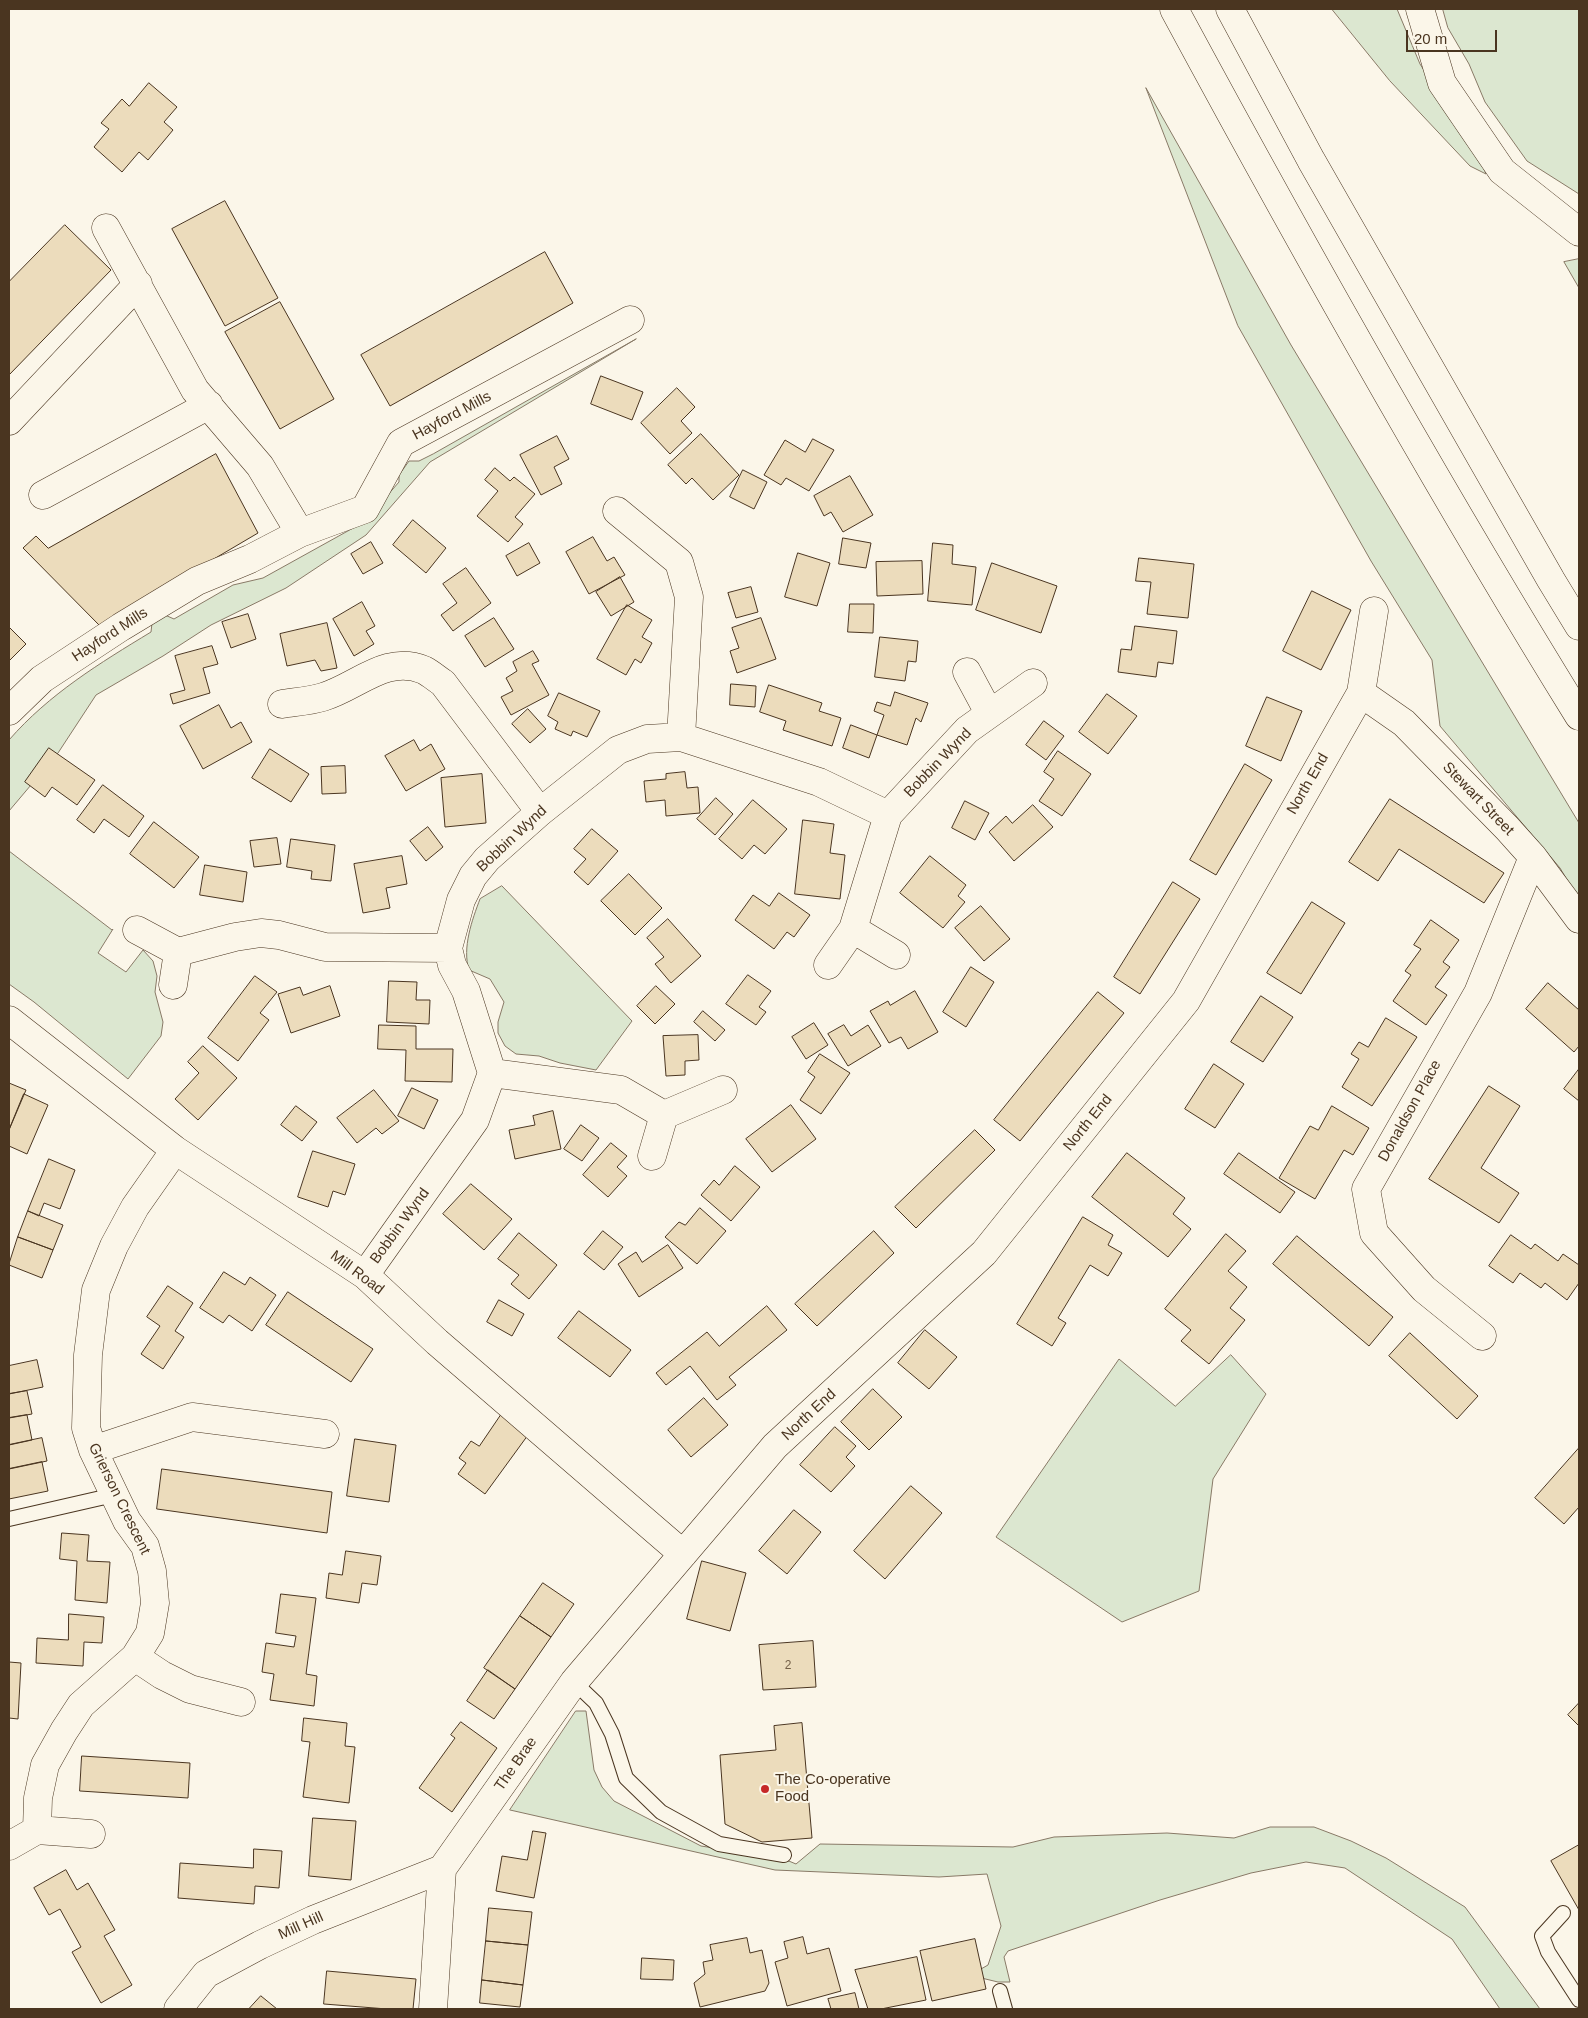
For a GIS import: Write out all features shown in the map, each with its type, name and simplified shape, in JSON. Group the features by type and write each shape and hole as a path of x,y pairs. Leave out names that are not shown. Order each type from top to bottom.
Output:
{"main road":[{"path":"1174,9 1270,187 1512,608 1579,716"},
{"path":"1230,9 1310,160 1579,626"},
{"path":"1420,9 1442,83 1502,172 1579,232"},
{"path":"106,228 195,390 260,466 300,534"},
{"path":"9,421 138,284"},
{"name":"Hayford Mills","path":"9,711 42,679 196,581 250,559 300,534 365,509 402,443 630,320"},
{"path":"43,495 209,405"},
{"path":"617,511 679,562 689,597 681,737"},
{"name":"North End","path":"683,1554 775,1446 984,1253 1186,1001 1361,693 1374,611"},
{"path":"282,704 323,697 349,686 371,673 400,665 423,670 443,683 540,812"},
{"path":"967,672 989,713"},
{"name":"Bobbin Wynd","path":"828,965 853,929 888,815 967,730 1033,683"},
{"name":"Stewart Street","path":"1361,693 1404,723 1533,857 1579,919"},
{"name":"Bobbin Wynd","path":"448,948 461,900 473,876 487,859 540,812 618,750 647,739 681,737 819,782 888,815"},
{"name":"Donaldson Place","path":"1482,1336 1424,1290 1374,1233 1366,1189 1478,993 1533,857"},
{"path":"853,929 896,955"},
{"path":"137,930 178,952 235,937 261,933 279,935 326,947 448,948 452,965 466,991 492,1073 621,1090 664,1114"},
{"path":"173,985 178,952"},
{"name":"Mill Road","path":"9,1020 175,1150 365,1275 437,1342 683,1554"},
{"name":"Bobbin Wynd","path":"365,1275 475,1120 492,1073"},
{"path":"664,1114 723,1090"},
{"path":"652,1156 664,1114"},
{"name":"Grierson Crescent","path":"37,1830 38,1798 45,1765 64,1731 81,1705 135,1657 150,1633 155,1603 152,1571 145,1546 127,1521 114,1495 93,1450 86,1428 88,1355 96,1290 114,1246 135,1207 175,1150"},
{"path":"93,1450 192,1418 326,1434"},
{"name":"The Brae","path":"442,1869 574,1682 683,1554"},
{"path":"135,1657 162,1675 190,1689 241,1702"},
{"path":"9,1846 37,1830 91,1834"},
{"path":"433,2009 442,1869"},
{"name":"Mill Hill","path":"178,2009 206,1974 313,1920 442,1869"}],"lane":[{"path":"9,1518 114,1495"},
{"path":"574,1682 596,1703 612,1734 626,1778 661,1812 718,1844 784,1854"},
{"path":"1563,1913 1542,1936 1548,1952 1579,2000"},
{"path":"1000,1991 1004,2009"}],"green space":[{"path":"1332,9 1397,9 1420,64 1479,156 1486,174 1470,166 1390,81"},
{"path":"1443,9 1579,9 1579,194 1527,161 1485,102 1469,64 1448,28"},
{"path":"1146,88 1291,345 1579,823 1579,900 1560,868 1440,726 1432,660 1371,561 1238,326"},
{"path":"1579,259 1579,288 1564,262"},
{"path":"636,339 430,462 366,535 286,588 211,625 163,656 96,695 58,753 9,811 9,740 24,723 76,680 151,632 152,623 165,615 174,619 233,585 263,578 364,522 399,482 399,475 409,461 419,461 433,454"},
{"path":"9,851 113,929 98,953 126,972 143,950 153,961 157,976 155,992 163,1022 161,1036 128,1079 34,1002 9,984"},
{"path":"502,886 632,1021 596,1070 560,1063 539,1056 516,1054 505,1046 498,1033 498,1022 504,1002 490,979 469,970 467,943 480,899"},
{"path":"1231,1355 1266,1394 1213,1479 1199,1591 1122,1622 996,1537 1119,1359 1175,1406"},
{"path":"576,1711 586,1711 594,1770 602,1787 614,1801 701,1846 784,1859 796,1864 820,1844 1013,1847 1054,1837 1167,1833 1234,1838 1270,1827 1314,1827 1351,1841 1386,1858 1465,1907 1540,2009 1500,2009 1452,1939 1345,1868 1306,1862 1251,1873 1160,1900 1008,1951 1004,1957 1010,1982 998,1982 973,1976 974,1973 988,1965 1001,1926 987,1874 939,1877 775,1870 510,1810"}],"building":[{"path":"149,83 177,107 164,122 173,130 148,160 139,152 122,172 94,147 109,129 101,123 122,99 129,106"},
{"path":"225,201 278,298 225,326 172,229"},
{"path":"65,225 111,270 9,375 9,282"},
{"path":"545,252 573,303 390,406 361,355"},
{"path":"280,302 334,399 280,429 225,332"},
{"path":"601,376 643,392 632,420 591,404"},
{"path":"677,388 695,407 681,421 692,433 670,454 641,423"},
{"path":"701,434 739,475 713,500 692,478 686,484 668,465"},
{"path":"557,436 569,459 554,467 562,484 541,495 520,455"},
{"path":"813,439 834,450 809,491 786,478 781,485 764,475 785,440 805,452"},
{"path":"216,454 258,533 100,626 23,548 36,536 48,548"},
{"path":"495,468 510,481 514,477 535,494 515,517 523,524 508,542 477,516 498,491 485,480"},
{"path":"743,470 767,482 754,509 730,497"},
{"path":"850,476 873,515 843,532 831,512 824,516 814,496"},
{"path":"413,520 446,548 426,573 393,545"},
{"path":"593,537 607,561 614,557 625,575 589,594 566,552"},
{"path":"843,538 871,543 866,568 839,564"},
{"path":"371,542 383,563 363,574 351,554"},
{"path":"529,543 540,563 517,576 506,556"},
{"path":"933,543 953,545 952,564 976,567 972,605 928,601"},
{"path":"798,553 830,563 817,606 785,597"},
{"path":"1139,558 1194,564 1188,618 1147,614 1151,582 1136,581"},
{"path":"922,561 923,594 877,596 876,562"},
{"path":"992,563 1057,586 1041,633 976,610"},
{"path":"466,568 491,603 453,631 441,615 457,603 443,584"},
{"path":"620,577 634,602 611,616 596,592"},
{"path":"751,587 758,612 736,618 728,593"},
{"path":"1312,591 1351,610 1321,670 1283,651"},
{"path":"362,602 375,626 366,631 374,644 354,656 333,619"},
{"path":"850,604 874,604 873,633 848,632"},
{"path":"627,605 652,620 642,637 652,643 641,663 635,659 626,675 597,659"},
{"path":"248,614 256,639 231,648 222,622"},
{"path":"494,618 514,649 485,667 465,636"},
{"path":"761,618 776,659 737,673 730,651 739,648 732,628"},
{"path":"327,623 337,668 321,671 315,660 287,666 280,634"},
{"path":"1135,626 1177,631 1173,664 1158,662 1156,677 1118,672 1121,649 1131,650"},
{"path":"9,627 26,644 9,661"},
{"path":"880,637 918,641 916,662 908,661 905,681 875,677"},
{"path":"212,646 218,664 203,668 210,693 173,704 170,694 185,690 175,656"},
{"path":"533,651 539,661 532,664 549,695 511,715 501,697 513,691 506,678 517,671 513,662"},
{"path":"731,684 756,686 755,707 730,705"},
{"path":"769,685 822,703 819,711 841,718 832,746 783,730 786,721 760,712"},
{"path":"895,692 928,703 921,722 916,718 907,745 877,735 884,715 874,711 877,702 890,706"},
{"path":"559,693 600,711 587,737 573,731 571,736 555,729 558,722 548,716"},
{"path":"1107,694 1137,716 1108,754 1079,732"},
{"path":"1267,697 1302,711 1281,761 1246,746"},
{"path":"219,705 231,728 241,722 252,742 203,769 180,726"},
{"path":"528,709 546,729 530,743 512,724"},
{"path":"1044,721 1064,736 1046,760 1026,745"},
{"path":"851,725 877,735 869,758 843,748"},
{"path":"414,740 420,751 431,744 445,769 406,791 385,756"},
{"path":"49,748 95,780 77,805 52,787 45,797 25,782"},
{"path":"270,749 309,774 291,802 252,778"},
{"path":"1058,751 1091,774 1062,816 1039,801 1054,779 1044,772"},
{"path":"1245,764 1272,780 1216,875 1190,860"},
{"path":"345,766 346,793 322,794 321,767"},
{"path":"685,772 687,788 698,787 700,813 666,816 665,800 646,802 644,781 666,779 666,774"},
{"path":"482,774 486,823 445,827 441,778"},
{"path":"103,785 144,816 129,837 104,819 94,833 77,820"},
{"path":"716,798 733,814 715,835 697,819"},
{"path":"1390,799 1504,873 1484,903 1399,849 1378,881 1349,862"},
{"path":"753,800 787,829 765,854 754,845 742,859 719,839"},
{"path":"965,801 989,813 975,840 952,828"},
{"path":"1033,805 1053,827 1014,861 989,832 1006,816 1012,823"},
{"path":"803,820 834,824 830,853 845,855 840,899 795,894"},
{"path":"154,822 199,857 174,888 130,854"},
{"path":"428,827 443,847 426,861 410,841"},
{"path":"592,829 618,851 588,885 574,872 586,859 574,849"},
{"path":"277,838 281,864 254,867 250,841"},
{"path":"291,839 335,845 331,881 311,879 312,871 287,867"},
{"path":"402,856 407,884 386,888 390,908 363,913 354,864"},
{"path":"930,856 966,885 958,896 965,902 943,928 900,893"},
{"path":"205,865 247,872 243,902 200,895"},
{"path":"629,874 662,908 635,935 601,901"},
{"path":"1173,882 1200,899 1140,994 1114,977"},
{"path":"779,893 810,915 794,937 787,932 774,949 735,920 753,895 769,906"},
{"path":"1312,902 1345,923 1301,994 1267,973"},
{"path":"981,906 1010,939 984,961 955,928"},
{"path":"668,919 701,956 671,983 655,964 664,957 647,938"},
{"path":"1431,920 1459,940 1443,962 1450,967 1435,987 1447,995 1426,1025 1393,1001 1411,975 1405,971 1421,949 1414,945"},
{"path":"971,967 994,982 966,1027 943,1012"},
{"path":"748,975 771,991 759,1007 766,1012 756,1025 726,1004"},
{"path":"255,976 277,992 260,1013 269,1020 238,1061 208,1038"},
{"path":"389,981 417,982 416,1000 430,1000 429,1024 387,1022"},
{"path":"1548,983 1579,1010 1579,1046 1574,1052 1526,1009"},
{"path":"330,986 340,1016 291,1033 278,994 300,987 303,995"},
{"path":"656,986 675,1004 655,1024 637,1006"},
{"path":"915,991 938,1032 908,1049 901,1037 889,1043 870,1011 888,1001 890,1005"},
{"path":"1098,992 1124,1013 1020,1141 994,1120"},
{"path":"1261,996 1293,1017 1263,1062 1231,1042"},
{"path":"703,1011 725,1030 715,1041 694,1022"},
{"path":"1386,1018 1417,1037 1372,1106 1342,1087 1359,1059 1351,1054 1359,1042 1368,1047"},
{"path":"814,1023 828,1045 806,1059 792,1037"},
{"path":"379,1025 416,1026 416,1049 453,1049 452,1082 405,1081 406,1050 378,1049"},
{"path":"844,1025 851,1036 868,1025 881,1046 848,1066 828,1034"},
{"path":"698,1035 699,1060 685,1061 685,1075 666,1076 663,1036"},
{"path":"203,1046 237,1078 198,1120 175,1099 199,1073 188,1062"},
{"path":"820,1054 850,1073 821,1114 800,1100 815,1077 808,1072"},
{"path":"1214,1064 1244,1084 1215,1128 1185,1109"},
{"path":"1579,1069 1579,1101 1564,1089"},
{"path":"9,1083 26,1090 9,1130"},
{"path":"1489,1086 1520,1106 1481,1168 1519,1193 1499,1223 1429,1179"},
{"path":"412,1088 438,1100 424,1129 398,1116"},
{"path":"374,1090 399,1121 382,1134 376,1128 357,1143 337,1118"},
{"path":"24,1094 48,1105 27,1154 9,1146 9,1130"},
{"path":"791,1105 816,1139 772,1172 746,1139"},
{"path":"296,1106 317,1122 302,1141 281,1125"},
{"path":"1332,1106 1369,1128 1353,1155 1344,1150 1315,1199 1279,1178 1310,1126 1318,1130"},
{"path":"553,1111 561,1149 515,1159 509,1130 535,1125 533,1116"},
{"path":"581,1125 599,1138 582,1161 564,1149"},
{"path":"975,1130 995,1150 916,1228 895,1207"},
{"path":"611,1143 627,1156 617,1167 627,1176 608,1197 583,1175"},
{"path":"313,1151 355,1164 345,1195 333,1191 328,1207 298,1197"},
{"path":"1127,1153 1185,1198 1173,1214 1191,1229 1168,1257 1092,1197"},
{"path":"1239,1153 1295,1192 1280,1213 1224,1174"},
{"path":"49,1159 75,1170 60,1209 44,1203 39,1216 28,1211"},
{"path":"735,1166 760,1187 731,1221 701,1195 714,1180 719,1185"},
{"path":"471,1184 512,1219 484,1250 443,1214"},
{"path":"700,1208 726,1231 697,1264 665,1237 679,1222 685,1225"},
{"path":"28,1211 63,1225 53,1250 18,1237"},
{"path":"1083,1217 1113,1235 1108,1245 1122,1253 1108,1276 1090,1265 1058,1318 1066,1323 1052,1346 1017,1324"},
{"path":"603,1231 623,1247 604,1270 584,1254"},
{"path":"874,1231 894,1253 817,1326 795,1304"},
{"path":"519,1233 557,1265 529,1299 511,1284 519,1275 498,1259"},
{"path":"1226,1234 1246,1251 1228,1271 1247,1287 1230,1308 1245,1320 1209,1364 1181,1341 1191,1330 1165,1309"},
{"path":"1511,1235 1531,1249 1535,1244 1558,1261 1563,1254 1579,1265 1579,1283 1567,1300 1545,1283 1541,1288 1520,1273 1513,1283 1489,1266"},
{"path":"1297,1236 1393,1317 1369,1346 1273,1264"},
{"path":"18,1237 53,1250 42,1278 9,1265"},
{"path":"668,1245 683,1268 639,1297 618,1264 636,1252 642,1262"},
{"path":"224,1272 245,1285 250,1277 276,1295 252,1331 229,1315 223,1323 200,1308"},
{"path":"168,1286 193,1303 175,1331 184,1337 163,1369 141,1354 160,1326 147,1317"},
{"path":"288,1292 373,1349 351,1382 266,1325"},
{"path":"499,1300 524,1314 512,1336 487,1322"},
{"path":"767,1306 787,1330 729,1377 736,1385 717,1400 690,1366 666,1385 656,1373 707,1332 719,1346"},
{"path":"579,1311 631,1350 610,1377 558,1338"},
{"path":"925,1330 957,1357 929,1389 898,1363"},
{"path":"1410,1333 1478,1396 1457,1419 1389,1356"},
{"path":"37,1360 43,1387 9,1394 9,1366"},
{"path":"873,1389 902,1417 869,1450 841,1422"},
{"path":"27,1391 32,1414 9,1418 9,1394"},
{"path":"704,1398 728,1425 691,1457 668,1430"},
{"path":"27,1415 32,1440 9,1445 9,1418"},
{"path":"501,1415 528,1435 485,1494 458,1474 466,1463 459,1458 471,1441 479,1446"},
{"path":"835,1427 856,1446 846,1457 855,1466 831,1492 800,1465"},
{"path":"42,1438 47,1461 9,1469 9,1445"},
{"path":"355,1439 396,1445 389,1502 347,1496"},
{"path":"1579,1448 1579,1507 1564,1524 1535,1498"},
{"path":"42,1462 48,1491 9,1499 9,1469"},
{"path":"162,1469 332,1492 327,1533 157,1509"},
{"path":"911,1486 942,1513 885,1579 854,1551"},
{"path":"794,1510 821,1532 787,1574 759,1551"},
{"path":"62,1533 89,1535 87,1561 110,1562 107,1603 75,1600 77,1561 60,1559"},
{"path":"346,1551 381,1556 377,1585 362,1583 359,1603 326,1598 329,1573 342,1575"},
{"path":"702,1561 746,1573 730,1631 687,1619"},
{"path":"543,1583 574,1604 551,1637 520,1616"},
{"path":"281,1594 316,1598 306,1674 317,1676 314,1706 270,1700 274,1674 262,1672 266,1643 294,1647 296,1636 276,1633"},
{"path":"69,1614 104,1617 102,1643 84,1642 83,1666 36,1663 37,1638 68,1640"},
{"path":"520,1616 551,1637 515,1689 484,1668"},
{"path":"813,1641 816,1687 763,1690 759,1645"},
{"path":"9,1662 21,1663 18,1719 9,1718"},
{"path":"488,1670 515,1689 494,1719 467,1701"},
{"path":"1579,1703 1579,1726 1568,1715"},
{"path":"304,1718 347,1723 345,1746 355,1747 349,1803 303,1797 310,1742 302,1741"},
{"path":"461,1722 497,1748 452,1812 419,1788 455,1738 451,1735"},
{"name":"The Co-operative Food","path":"802,1723 812,1838 762,1842 725,1824 720,1755 776,1750 774,1726"},
{"path":"82,1756 190,1763 188,1798 80,1791"},
{"path":"313,1818 356,1821 351,1880 309,1876"},
{"path":"533,1831 546,1833 534,1898 496,1891 502,1856 527,1860"},
{"path":"1579,1845 1579,1910 1551,1861"},
{"path":"254,1849 282,1851 279,1888 255,1886 254,1904 178,1898 180,1863 253,1868"},
{"path":"66,1870 77,1890 88,1883 115,1930 104,1936 132,1985 101,2003 72,1952 81,1947 60,1909 49,1915 34,1888"},
{"path":"489,1908 532,1912 528,1945 486,1941"},
{"path":"803,1937 807,1954 829,1948 841,1991 787,2006 775,1962 788,1958 784,1942"},
{"path":"747,1938 750,1953 762,1950 769,1983 765,1991 700,2007 694,1983 705,1974 703,1962 713,1960 710,1945"},
{"path":"975,1939 986,1989 932,2001 920,1951"},
{"path":"486,1941 528,1945 523,1985 482,1980"},
{"path":"917,1957 926,2000 881,2009 868,2009 855,1970"},
{"path":"642,1958 674,1960 673,1980 641,1979"},
{"path":"327,1971 416,1979 413,2009 324,2004"},
{"path":"482,1980 523,1985 520,2007 480,2003"},
{"path":"855,1993 859,2009 831,2009 828,1999"},
{"path":"261,1996 277,2009 249,2009"}],"place":[{"name":"The Co-operative Food","path":"765,1789"}]}
